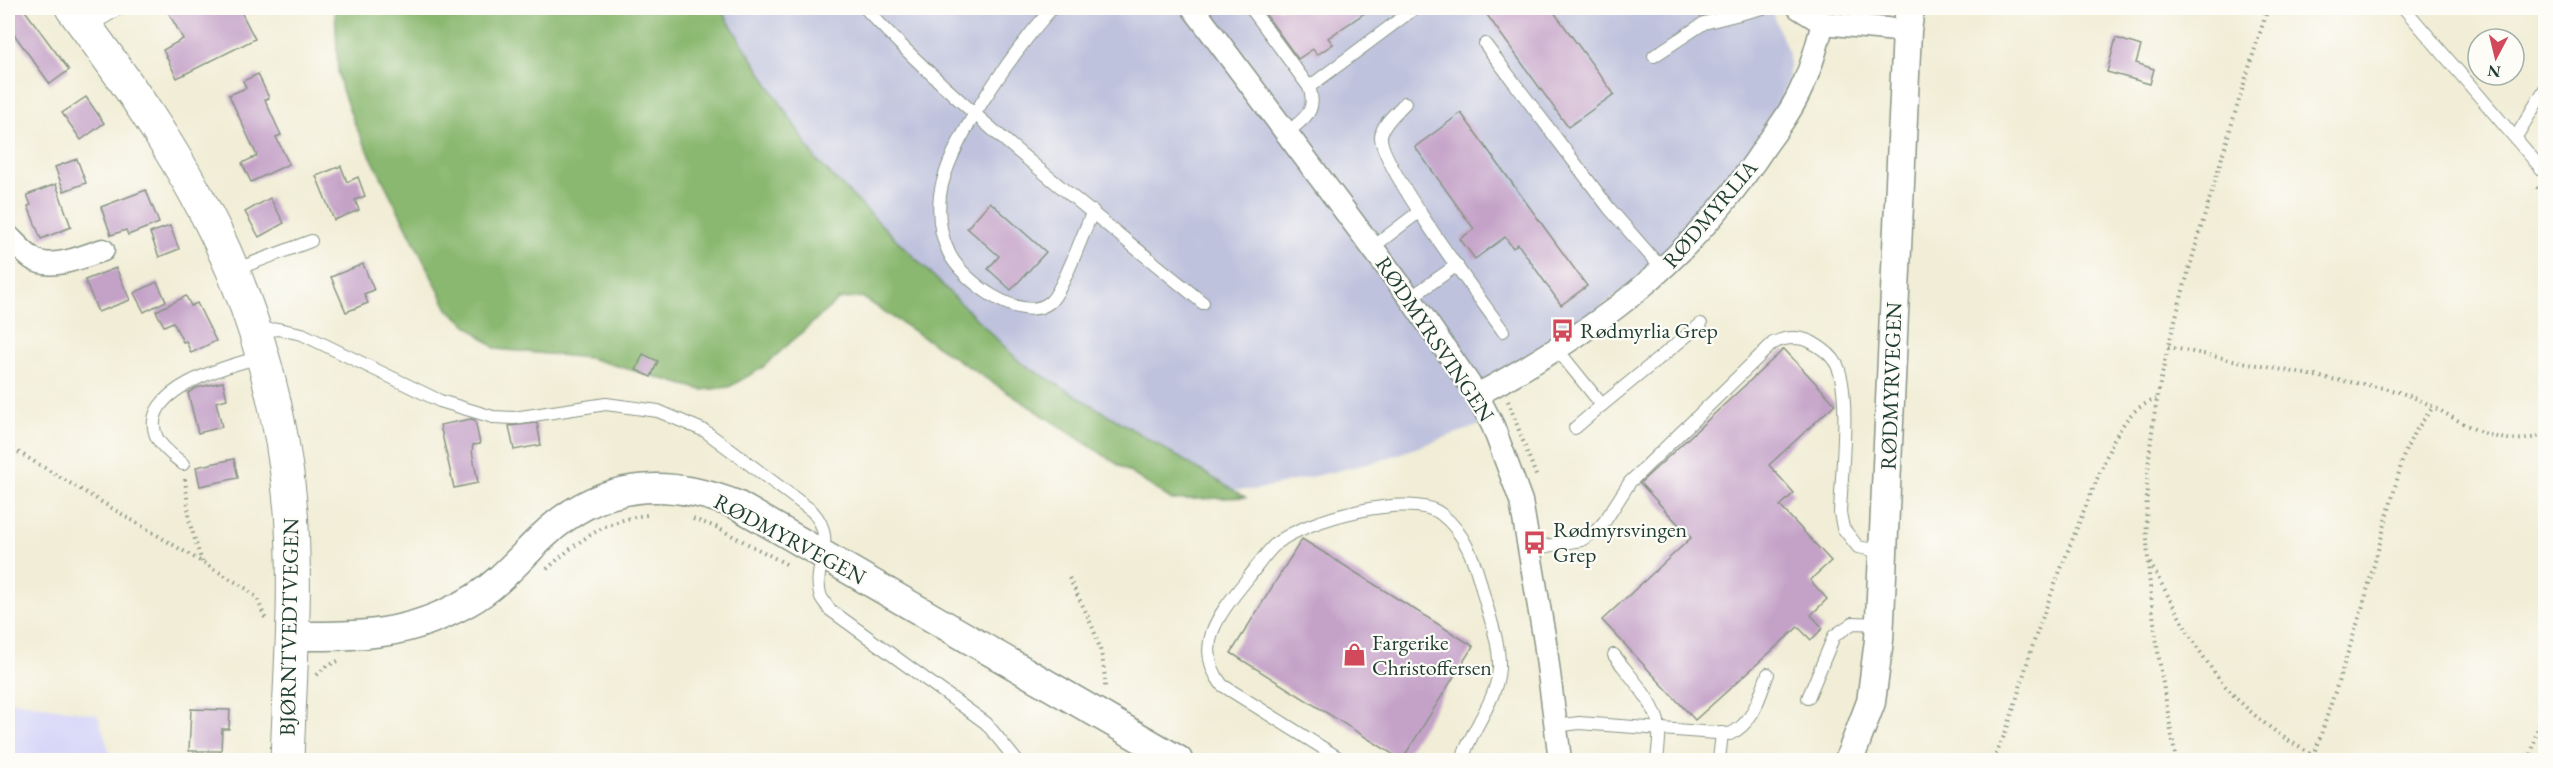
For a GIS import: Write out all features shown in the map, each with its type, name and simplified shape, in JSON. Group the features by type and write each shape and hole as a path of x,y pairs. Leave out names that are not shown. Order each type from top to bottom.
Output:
{"main road":[{"name":"BJØRNTVEDTVEGEN","path":"79,18 174,157 216,232 233,271 258,344 280,436 291,511 293,577 278,629 287,760"}],"street":[{"name":"RØDMYRSVINGEN","path":"1193,8 1410,298 1477,395 1493,426 1521,501 1557,726 1560,760"},
{"path":"1799,8 1823,22 1908,19"},
{"name":"RØDMYRVEGEN","path":"1849,760 1871,702 1880,624 1908,19"},
{"name":"RØDMYRLIA","path":"1477,395 1556,348 1629,300 1700,234 1729,199 1803,87 1823,22"},
{"path":"8,236 33,259 44,263 57,262 102,250"},
{"name":"RØDMYRVEGEN","path":"278,629 369,635 411,628 441,616 489,589 563,519 580,508 627,490 653,487 678,488 709,494 737,505 822,568 1100,715 1179,760"}],"lane":[{"path":"79,18 120,8"},
{"path":"865,8 913,59 976,114 1203,303"},
{"path":"1052,8 1009,63 956,147 946,170 939,212 949,254 962,271 978,286 997,298 1026,308 1042,307 1052,301 1093,212"},
{"path":"1251,8 1310,87 1314,99 1310,112 1287,133"},
{"path":"1310,87 1415,8"},
{"path":"1653,56 1704,23 1763,8"},
{"path":"2404,8 2546,174"},
{"path":"1485,44 1609,208 1663,270"},
{"path":"2516,137 2546,87"},
{"path":"1405,103 1382,130 1380,139 1383,151 1391,168 1503,331"},
{"path":"1373,247 1420,211"},
{"path":"233,271 311,241"},
{"path":"1410,298 1457,265"},
{"path":"1575,428 1701,324"},
{"path":"183,464 166,450 156,435 154,424 157,410 163,400 188,383 222,367 278,329 302,334 441,401 493,417 514,418 606,404 658,411 681,419 705,431 812,511 821,521 825,536 821,597 829,609 986,723 1016,760"},
{"path":"1529,549 1581,540 1596,531 1630,482 1765,351 1782,339 1796,338 1810,342 1824,350 1836,364 1841,381 1844,404 1840,513 1843,528 1858,548 1884,552"},
{"path":"1556,348 1602,405"},
{"path":"1342,760 1222,685 1213,673 1209,644 1221,613 1275,544 1290,534 1313,525 1378,507 1399,504 1420,506 1439,513 1450,523 1467,546 1480,578 1497,649 1499,667 1496,685 1462,760"},
{"path":"1808,698 1834,636 1845,626 1853,623 1880,624"},
{"path":"1614,655 1653,708 1659,729 1657,760"},
{"path":"1557,726 1579,723 1730,734 1741,729 1749,721 1768,674"},
{"path":"1719,760 1722,733"}],"path":[{"path":"2176,760 2157,646 2148,560 2148,473 2156,399 2208,203 2268,8"},
{"path":"2168,347 2408,395 2462,425 2486,435 2511,440 2532,439 2546,434"},
{"path":"1993,760 2008,725 2058,576 2114,439 2126,419 2139,406 2156,399"},
{"path":"2314,756 2362,609 2404,454 2414,433 2433,407"},
{"path":"8,446 247,589 257,598 278,629"},
{"path":"183,464 190,524 202,562"},
{"path":"543,573 592,532 609,524 652,514"},
{"path":"683,517 716,526 822,568"},
{"path":"2148,560 2200,651 2222,681 2250,711 2279,735 2322,760"},
{"path":"1069,578 1100,643 1105,675 1105,694 1100,715"},
{"path":"2530,760 2546,692"}],"shaded area":[{"path":"720,8 1770,8 1789,54 1789,78 1778,107 1735,170 1671,250 1631,285 1562,335 1465,392 1480,425 1379,461 1255,490 1233,490 1020,362 817,161"},
{"path":"8,700 98,715 112,760 8,760"}],"green space":[{"path":"335,8 720,8 817,161 1020,362 1245,497 1172,500 862,297 838,300 762,368 729,387 702,390 589,358 496,349 448,309 355,125 338,72"}],"building":[{"path":"8,8 23,8 69,70 50,84 8,26"},
{"path":"166,8 239,8 255,39 177,78 163,50 183,39"},
{"path":"1261,8 1372,8 1328,38 1333,44 1317,55 1313,49 1298,59"},
{"path":"1482,8 1551,8 1614,94 1568,127"},
{"path":"2116,38 2141,46 2136,63 2154,69 2150,84 2107,72"},
{"path":"258,74 269,98 265,100 281,135 276,137 289,164 251,182 242,163 257,156 229,95 246,88 243,81"},
{"path":"86,97 104,123 81,140 62,113"},
{"path":"1461,113 1587,286 1561,305 1518,244 1513,248 1505,237 1475,259 1460,239 1474,229 1415,147"},
{"path":"77,159 86,183 64,191 55,167"},
{"path":"341,166 347,182 358,177 365,196 355,200 359,210 334,220 316,176"},
{"path":"56,184 71,227 41,239 28,206 31,205 27,195"},
{"path":"146,190 159,223 128,235 126,230 111,235 101,207"},
{"path":"270,198 284,223 259,237 245,212"},
{"path":"990,202 1046,252 1011,290 988,269 999,256 967,228"},
{"path":"170,226 179,249 159,257 150,233"},
{"path":"363,264 374,290 364,294 368,303 346,312 331,277"},
{"path":"116,268 130,300 98,312 85,280"},
{"path":"157,282 166,301 144,312 134,293"},
{"path":"186,296 191,306 197,303 216,341 191,353 173,322 164,326 156,311"},
{"path":"1784,349 1835,404 1769,465 1794,493 1780,506 1831,561 1810,580 1827,599 1811,615 1823,628 1811,640 1798,627 1695,720 1602,620 1691,538 1640,483"},
{"path":"643,354 658,361 651,377 636,370"},
{"path":"223,382 227,399 216,402 222,427 198,433 188,393 196,388"},
{"path":"475,420 480,444 473,445 472,451 478,483 454,488 440,425"},
{"path":"537,423 541,445 514,450 509,426"},
{"path":"234,459 238,478 200,486 196,467"},
{"path":"1302,539 1473,646 1402,760 1231,653"},
{"path":"191,709 230,710 229,729 222,729 221,751 189,751"}],"place":[{"name":"Rødmyrlia Grep","path":"1562,330"},
{"name":"Rødmyrsvingen Grep","path":"1535,542"},
{"name":"Fargerike Christoffersen","path":"1354,655"}]}
